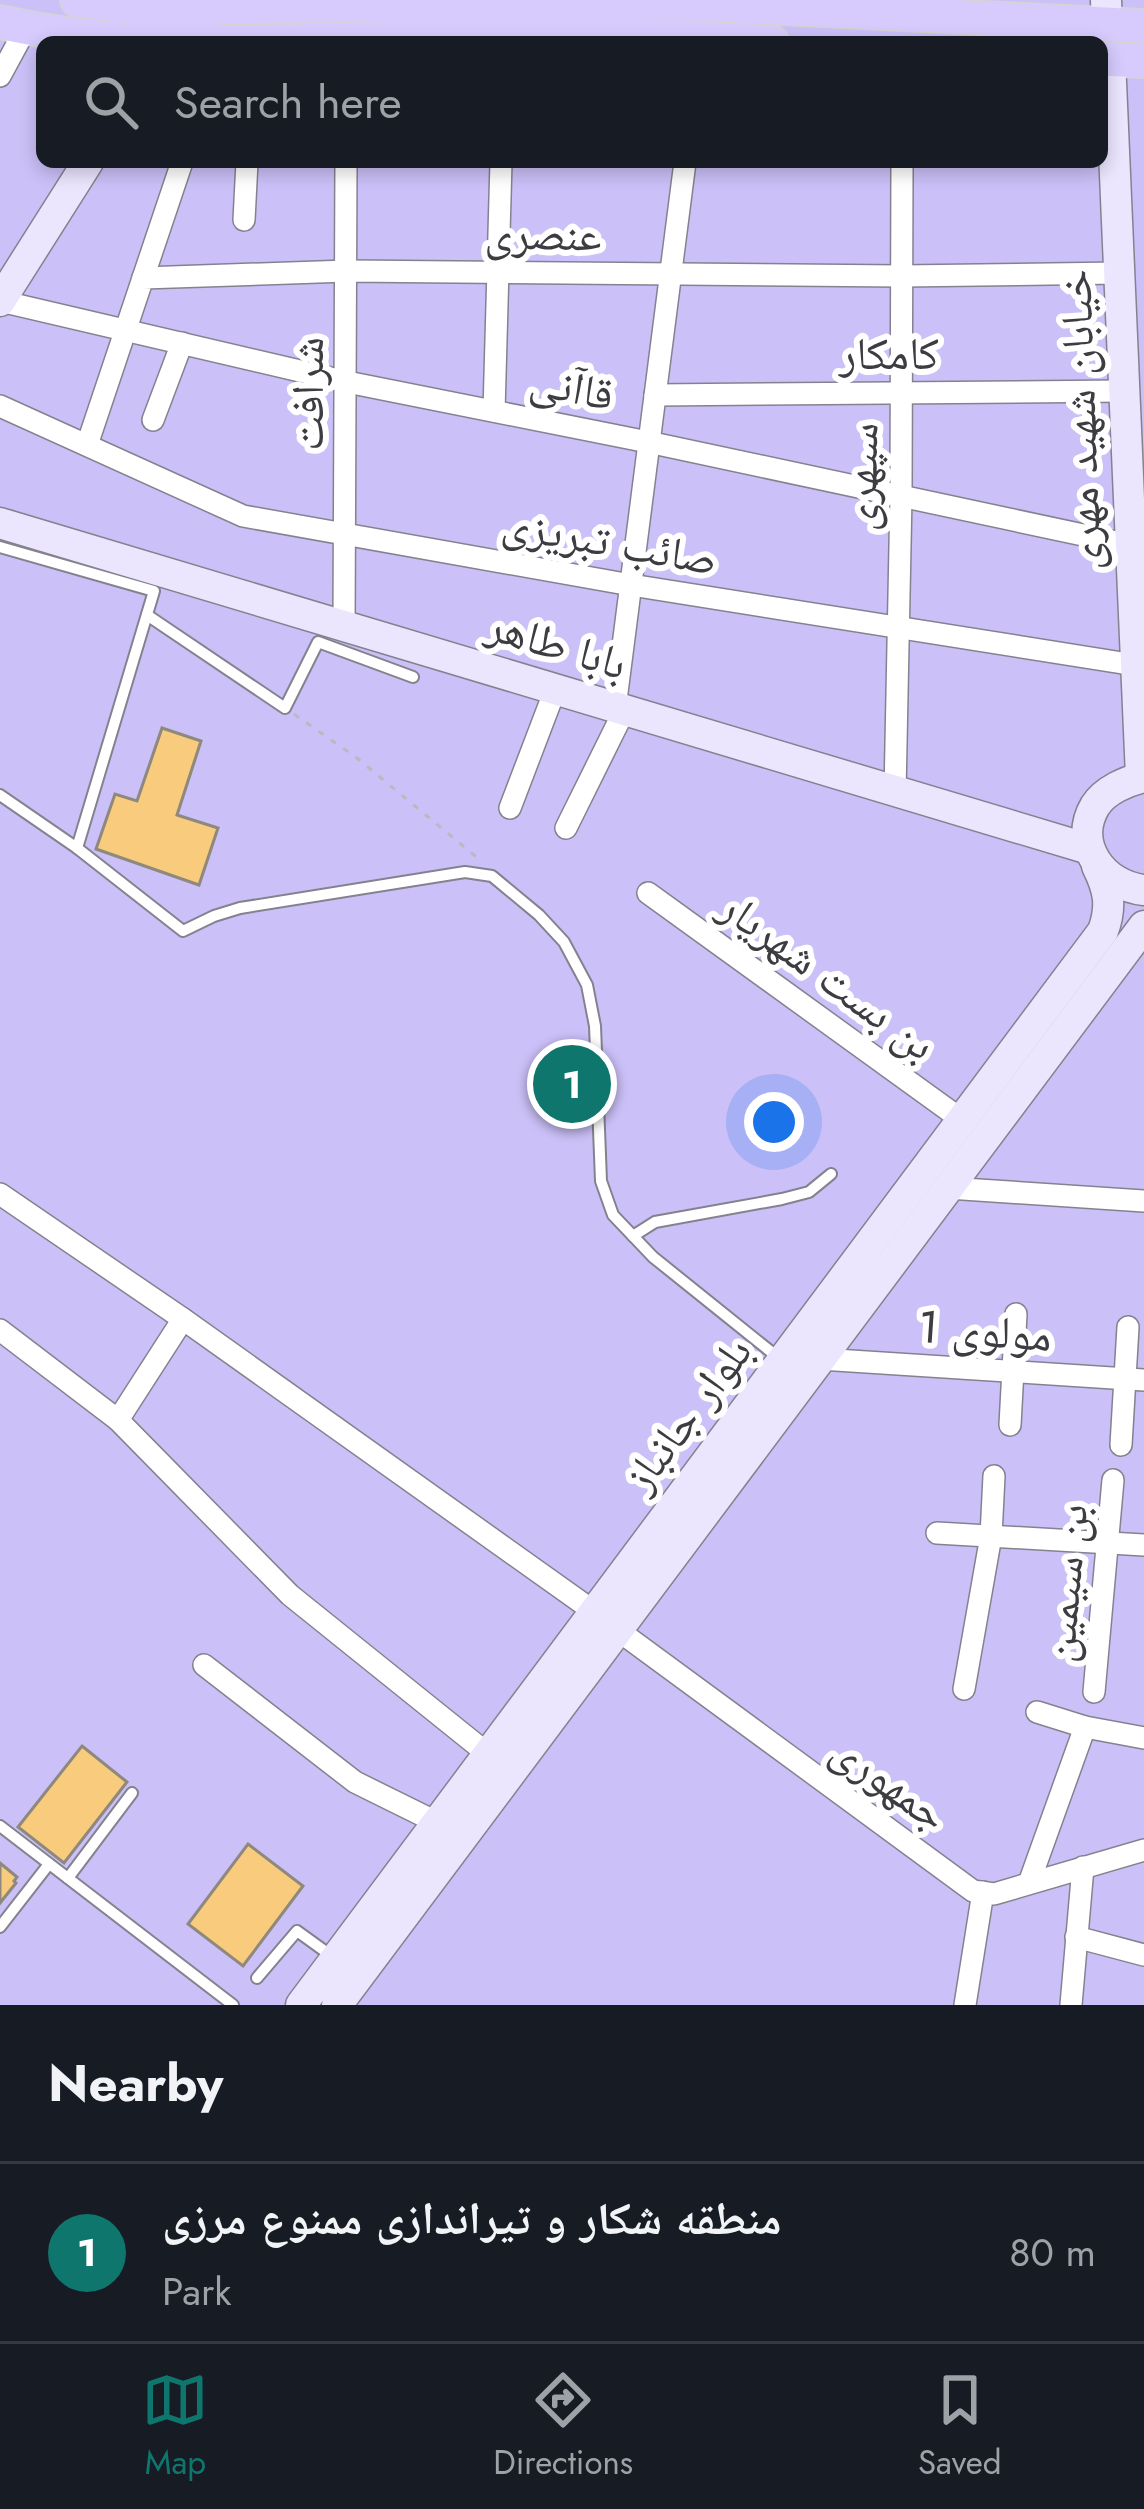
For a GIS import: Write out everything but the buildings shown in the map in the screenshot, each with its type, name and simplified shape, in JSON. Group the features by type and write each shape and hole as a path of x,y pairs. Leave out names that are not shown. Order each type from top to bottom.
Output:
{"main road":[{"path":"76,0 162,10 191,4 348,3 493,36"},
{"path":"538,36 900,8 1107,12 1144,26"},
{"path":"369,36 435,22 701,21 752,36"},
{"path":"13,25 79,36"},
{"name":"خیابان شهید مهری","path":"1119,60 1119,273 1143,777"},
{"path":"0,301 84,168"},
{"name":"بابا طاهر","path":"0,523 895,793 1093,857 1130,888 1144,890"},
{"path":"1093,857 1089,825 1095,806 1125,782 1143,777"},
{"name":"بلوار جانباز","path":"338,2005 783,1361 1102,931 1110,910 1108,887 1093,857"},
{"name":"بلوار جانباز","path":"301,2005 489,1756 607,1622 820,1359 1144,926"}],"street":[{"path":"0,76 13,25"},
{"path":"87,445 180,168"},
{"path":"244,220 247,168"},
{"name":"شرافت","path":"344,626 346,168"},
{"path":"494,411 501,168"},
{"path":"566,828 620,709 648,442 685,168"},
{"name":"سپهری","path":"895,793 902,168"},
{"name":"عنصری","path":"143,278 347,271 1119,273"},
{"name":"قاآنی","path":"0,301 347,382 1130,545"},
{"path":"153,420 182,343"},
{"name":"کامکار","path":"655,395 1124,391"},
{"name":"صائب تبریزی","path":"0,406 243,516 631,585 1136,664"},
{"path":"510,808 555,690"},
{"name":"بن بست شهریار","path":"648,892 962,1120"},
{"path":"948,1188 1144,1201"},
{"name":"جمهوری","path":"0,1194 607,1622 973,1891 983,1892"},
{"path":"1010,1425 1016,1313"},
{"path":"118,1420 183,1319"},
{"path":"1121,1445 1135,1379 1128,1328"},
{"path":"0,1330 118,1420 290,1595 489,1756"},
{"name":"مولوی 1","path":"820,1359 1135,1379"},
{"path":"964,1689 991,1536 994,1476"},
{"name":"بن سیمین","path":"1094,1692 1113,1480"},
{"path":"937,1532 1144,1545"},
{"path":"204,1665 356,1781 438,1823"},
{"path":"1037,1712 1144,1738"},
{"path":"1029,1883 1085,1727"},
{"path":"965,2005 983,1892 994,1894 1144,1850"},
{"path":"1070,2005 1083,1868"},
{"path":"1076,1937 1144,1955"}],"lane":[{"path":"0,547 154,591 77,848"},
{"path":"147,615 286,707 318,642 412,676"},
{"path":"0,795 77,848 183,932 240,908 465,872 492,876 564,942 587,985 595,1026 601,1181 613,1215 653,1257 783,1361"},
{"path":"633,1236 655,1222 809,1192 831,1174"},
{"path":"68,1878 133,1793"},
{"path":"0,1826 233,2005"},
{"path":"0,1927 49,1864"},
{"path":"256,1978 297,1930 335,1959"}],"path":[{"path":"286,707 357,758 480,859 492,876"}],"shaded area":[{"path":"0,0 1144,0 1144,2005 0,2005"}],"place":[{"name":"منطقه شکار و تیراندازی ممنوع مرزی","path":"572,1084"}]}
